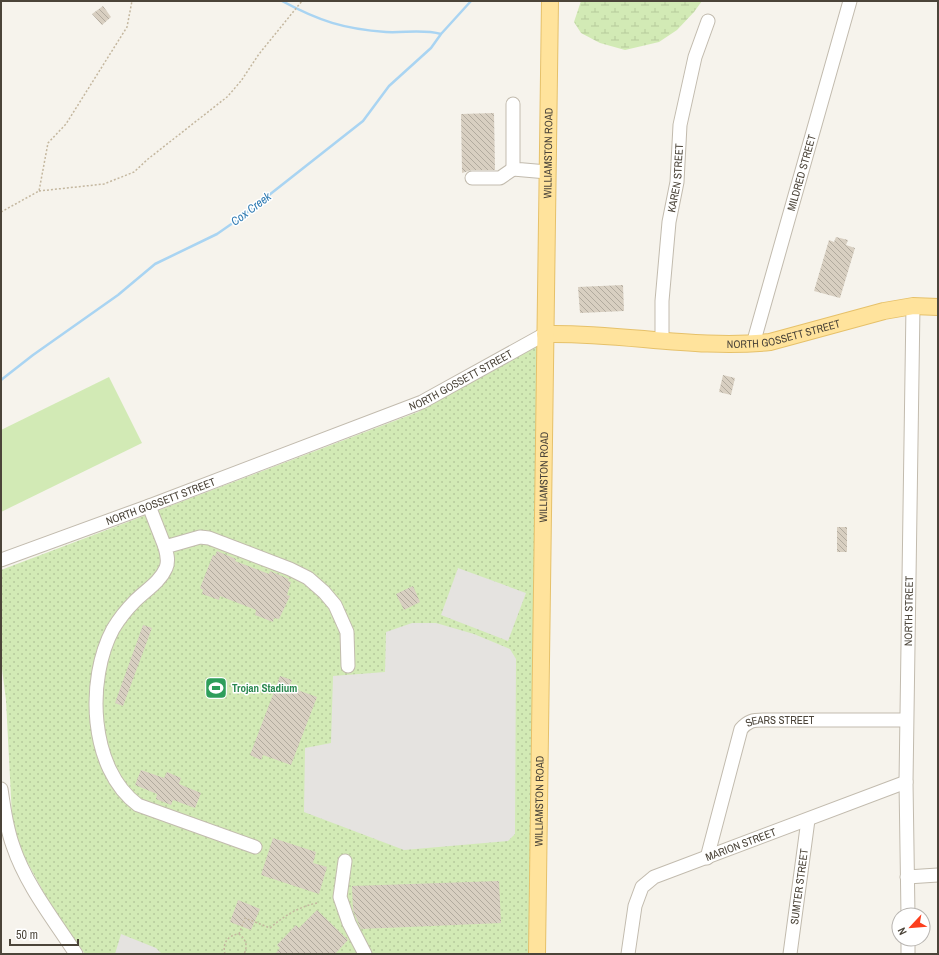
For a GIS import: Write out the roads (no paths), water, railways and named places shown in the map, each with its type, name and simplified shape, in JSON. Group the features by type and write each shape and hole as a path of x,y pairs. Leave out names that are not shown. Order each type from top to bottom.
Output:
{"main road":[{"name":"WILLIAMSTON ROAD","path":"537,954 550,1"},
{"name":"NORTH GOSSETT STREET","path":"545,334 574,334 753,344 770,342 884,311 913,306 938,307"}],"street":[{"name":"MILDRED STREET","path":"753,344 850,1"},
{"name":"KAREN STREET","path":"662,340 662,301 669,222 677,182 680,125 695,57 708,21"},
{"path":"513,104 513,169"},
{"path":"472,178 500,178 513,169 547,172"},
{"name":"NORTH STREET","path":"908,907 906,720 913,306"},
{"name":"NORTH GOSSETT STREET","path":"1,560 149,506 422,402 545,334"},
{"path":"149,506 168,556 167,567 158,580 124,613 113,628 102,655 98,670 96,700 100,739 116,779 126,796 138,805 255,847"},
{"path":"165,547 200,537 209,538 308,578 335,605 343,620 347,632 348,666"},
{"name":"SEARS STREET","path":"707,858 741,729 747,723 752,720 906,720"},
{"name":"MARION STREET","path":"628,954 634,906 642,887 654,877 906,782"},
{"path":"1,788 6,820 16,853 28,878 76,954"},
{"name":"SUMTER STREET","path":"790,954 808,820"},
{"path":"345,861 340,897 349,922 365,954"},
{"path":"907,877 938,875"}],"waterway":[{"path":"282,1 320,19 357,29 386,32 421,31 441,34"},
{"name":"Cox Creek","path":"1,380 33,355 118,295 155,264 217,234 240,218 363,121 389,86 431,48 441,34 471,1"}],"place":[{"name":"Trojan Stadium","path":"216,688"}]}
